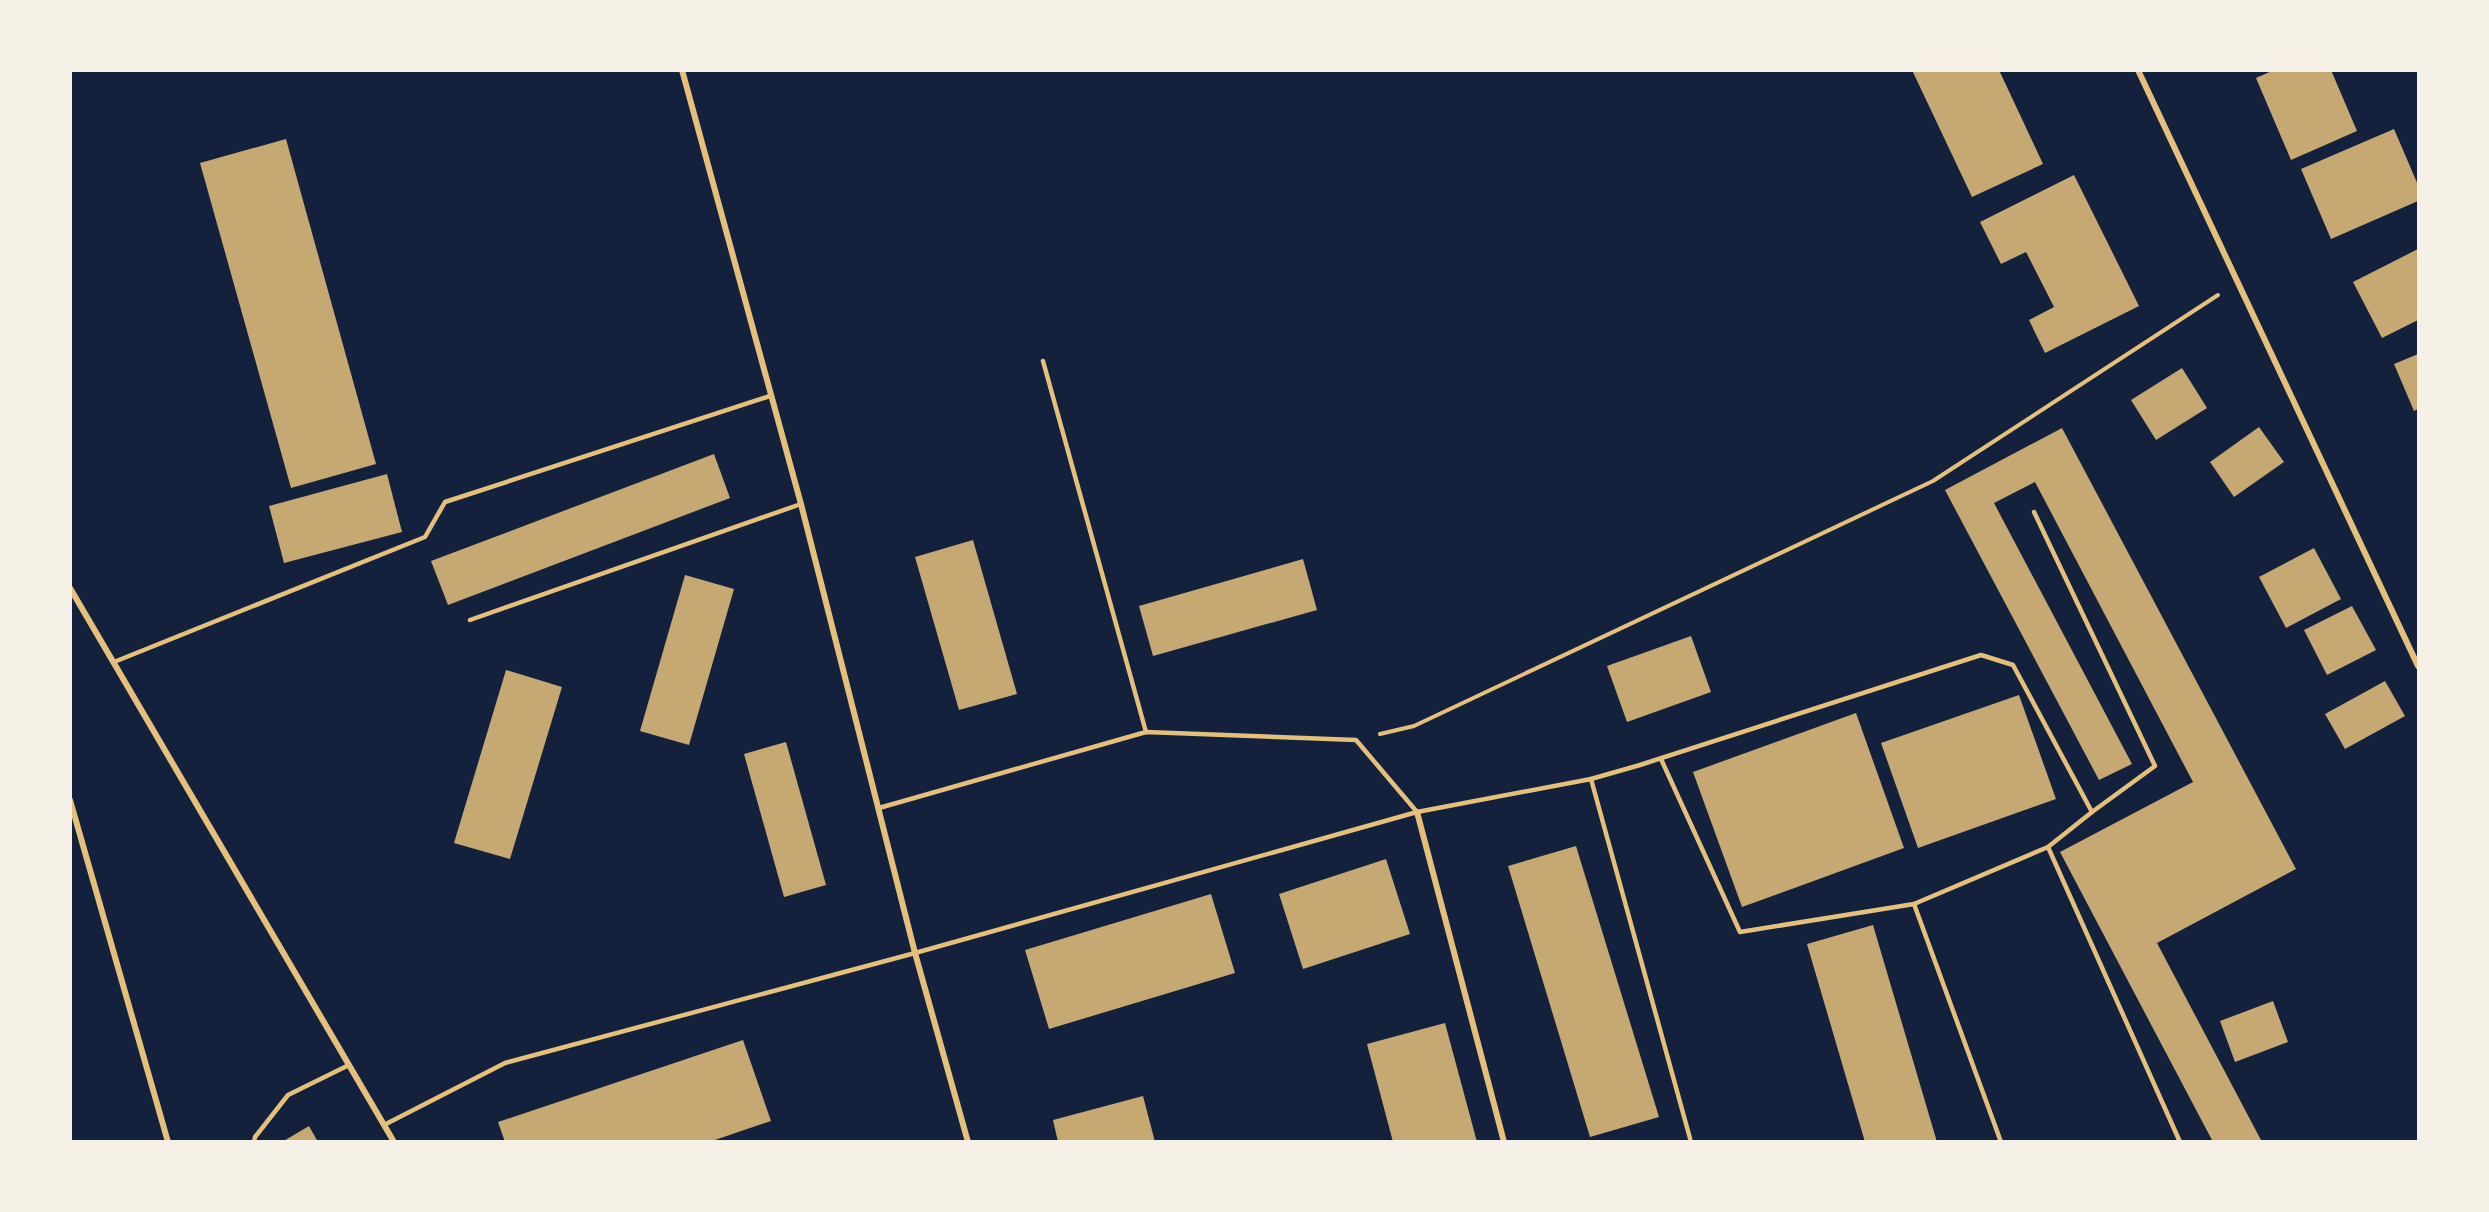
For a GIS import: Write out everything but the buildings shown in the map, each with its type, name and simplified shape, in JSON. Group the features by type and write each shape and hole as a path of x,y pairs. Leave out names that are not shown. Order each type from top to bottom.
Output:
{"street":[{"path":"682,70 801,504 915,953 968,1142"},
{"path":"2138,70 2418,666"},
{"path":"70,588 394,1142"},
{"path":"70,800 168,1142"},
{"path":"1418,812 1504,1142"}],"lane":[{"path":"1043,361 1146,732"},
{"path":"114,662 425,537 445,502 770,396"},
{"path":"470,620 801,504"},
{"path":"1660,759 1740,932 1914,904 2048,847 2155,766 2034,512"},
{"path":"384,1125 506,1063 915,953 1418,812 1591,778 1660,759 1981,655 2013,665 2092,812"},
{"path":"879,808 1146,732 1356,740 1418,812"},
{"path":"1591,778 1691,1142"},
{"path":"2048,847 2180,1142"},
{"path":"1914,904 2001,1142"},
{"path":"254,1142 255,1137 288,1095 349,1065"}],"path":[{"path":"1356,740 1414,726 1933,482 2238,283"}]}
